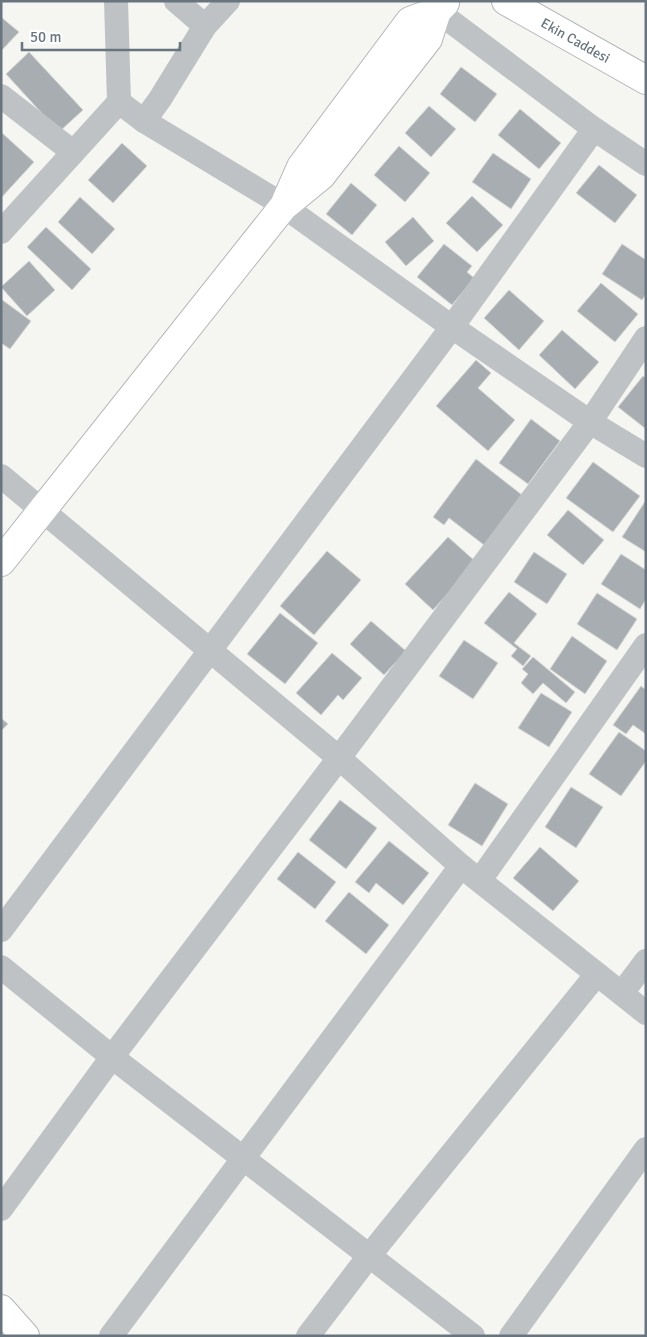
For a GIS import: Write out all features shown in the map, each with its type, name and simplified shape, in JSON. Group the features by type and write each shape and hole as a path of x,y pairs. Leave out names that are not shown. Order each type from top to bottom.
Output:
{"street":[{"path":"1,232 119,102 116,1"},
{"path":"176,1 205,26"},
{"path":"144,120 160,100 205,26 228,1"},
{"name":"Ekin Caddesi","path":"506,1 646,80"},
{"path":"1,562 43,512 283,207 321,176 428,40 442,6 594,129 646,164"},
{"path":"1,96 73,152"},
{"path":"119,102 144,120 274,200 452,327 590,422 646,456"},
{"path":"1,930 8,905 210,649 452,327 594,129"},
{"path":"1,1209 112,1057 339,758 590,422 646,338"},
{"path":"1,476 210,649 471,873 646,1013"},
{"path":"111,1336 242,1159 471,873 646,645"},
{"path":"622,993 646,961"},
{"path":"1,967 242,1159 473,1336"},
{"path":"308,1336 369,1256 597,974"},
{"path":"511,1336 646,1149"},
{"path":"1,1309 26,1336"}],"building":[{"path":"1,17 19,32 1,51"},
{"path":"29,52 83,110 59,132 6,74"},
{"path":"461,67 497,94 475,122 440,94"},
{"path":"429,106 456,129 431,157 405,133"},
{"path":"520,109 561,143 539,169 498,135"},
{"path":"1,132 34,162 1,198"},
{"path":"122,143 147,166 113,203 88,180"},
{"path":"399,146 430,173 405,202 374,175"},
{"path":"493,153 531,179 511,209 472,182"},
{"path":"599,165 637,195 615,223 576,193"},
{"path":"351,183 377,205 352,235 326,214"},
{"path":"472,196 503,225 477,252 446,223"},
{"path":"80,197 115,229 92,254 58,222"},
{"path":"413,217 434,241 406,266 385,242"},
{"path":"46,227 91,269 72,290 27,247"},
{"path":"444,244 472,266 467,272 474,278 452,305 417,277"},
{"path":"622,244 646,260 646,294 642,300 602,274"},
{"path":"29,261 55,290 27,316 1,287"},
{"path":"601,283 638,314 615,342 577,311"},
{"path":"509,290 544,321 519,350 484,318"},
{"path":"1,299 31,321 10,349 1,343"},
{"path":"562,330 599,362 575,389 539,355"},
{"path":"476,360 491,373 478,388 515,420 488,451 436,406"},
{"path":"643,376 646,378 646,429 618,407"},
{"path":"531,419 560,441 528,484 499,463"},
{"path":"476,459 522,495 484,545 449,518 444,525 433,517"},
{"path":"593,462 640,496 613,532 566,498"},
{"path":"646,500 646,552 622,537"},
{"path":"568,510 604,540 583,565 547,535"},
{"path":"448,537 476,562 433,610 405,584"},
{"path":"327,551 361,580 314,635 280,606"},
{"path":"534,552 567,574 547,604 514,582"},
{"path":"621,554 646,570 646,599 640,609 601,584"},
{"path":"509,592 537,614 514,643 531,656 523,666 511,656 517,649 484,623"},
{"path":"597,593 637,619 617,650 577,624"},
{"path":"280,613 318,643 285,684 247,654"},
{"path":"371,621 406,651 384,675 350,644"},
{"path":"572,636 607,661 585,694 550,669"},
{"path":"464,640 498,663 473,699 439,676"},
{"path":"332,653 362,678 343,700 338,695 321,715 296,693"},
{"path":"533,657 575,692 566,703 543,683 533,694 521,683 528,674 522,669"},
{"path":"641,686 646,690 646,734 633,725 626,734 613,725"},
{"path":"541,693 572,712 549,747 518,728"},
{"path":"1,718 8,724 1,731"},
{"path":"619,732 646,751 646,761 621,796 589,774"},
{"path":"475,783 508,804 482,846 448,825"},
{"path":"571,787 603,807 576,848 545,827"},
{"path":"340,800 377,828 346,869 309,840"},
{"path":"389,841 429,873 403,905 376,883 369,893 355,882"},
{"path":"540,847 579,881 553,911 513,878"},
{"path":"298,852 336,882 315,909 277,879"},
{"path":"349,892 389,925 366,954 325,921"}]}
